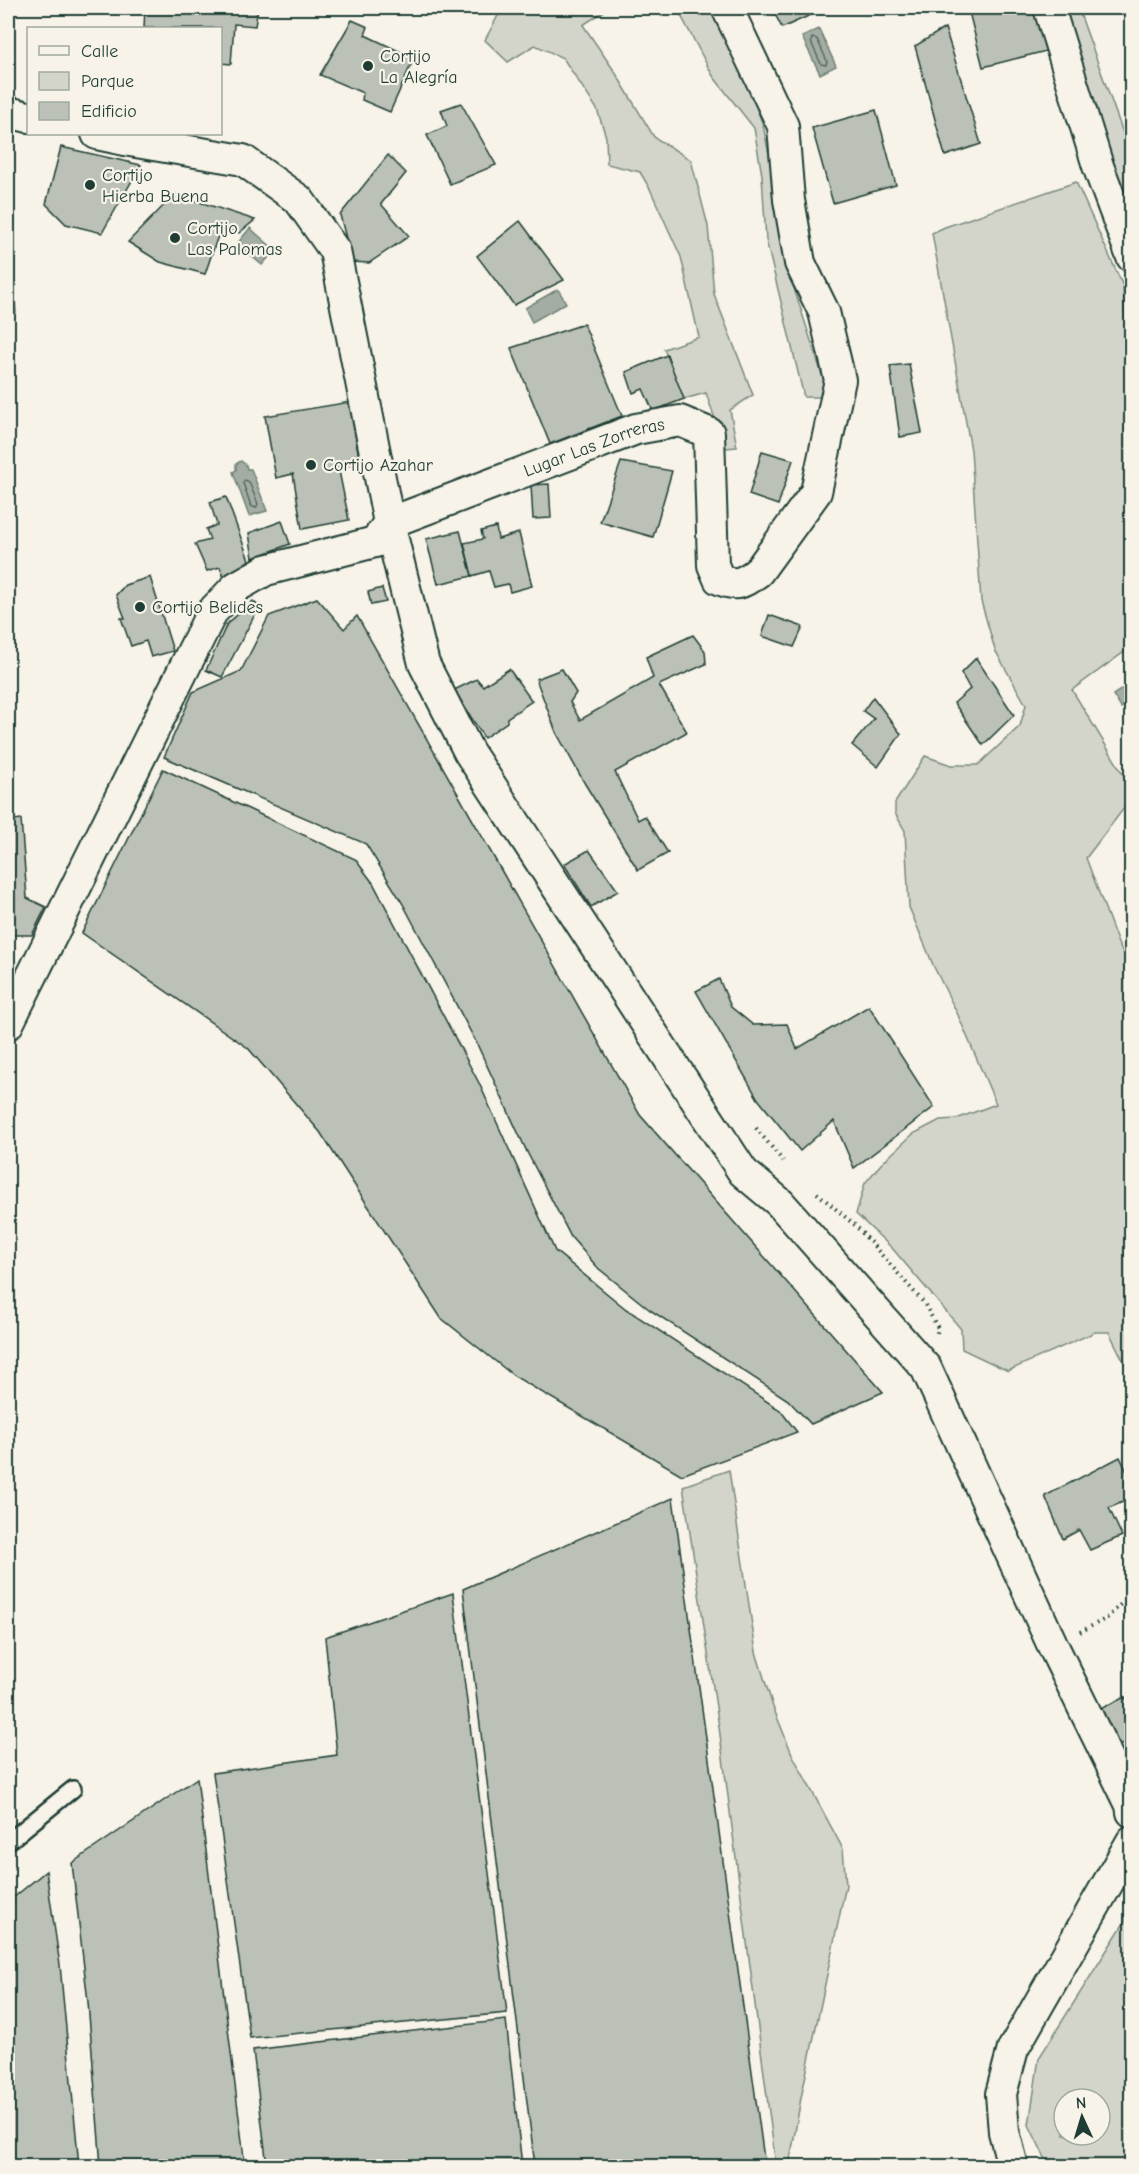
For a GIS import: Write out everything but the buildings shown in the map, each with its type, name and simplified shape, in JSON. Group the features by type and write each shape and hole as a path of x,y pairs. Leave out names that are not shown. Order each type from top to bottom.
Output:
{"street":[{"name":"Lugar Las Zorreras","path":"389,523 636,429 680,421 709,433 712,565 718,579 732,585 746,581 758,572 816,492 840,380 824,312 800,263 789,200 783,126 728,8"},
{"path":"1049,8 1098,166 1131,257"},
{"path":"8,112 27,117"},
{"path":"102,135 243,160 299,200 335,251 389,523 424,664 469,752 743,1172 780,1203 926,1368 1053,1647 1131,1805 1131,1812"},
{"path":"8,1024 212,612 236,587 266,570 375,542 389,523"},
{"path":"1013,2166 1004,2133 1001,2094 1013,2049 1131,1841"}],"lane":[{"path":"8,1842 73,1789"}],"path":[{"path":"1053,1647 1107,1618 1131,1593"}],"green space":[{"path":"502,8 609,8 583,25 615,72 654,137 691,160 708,226 714,294 753,395 730,410 737,447 725,448 706,393 684,399 664,349 699,337 681,257 650,189 640,172 607,164 606,137 597,109 563,58 535,45 508,62 485,40"},
{"path":"677,8 712,8 739,63 763,125 791,279 825,384 821,397 804,397 766,240 762,175 754,128 713,76"},
{"path":"1063,8 1078,8 1131,155 1131,220 1122,200"},
{"path":"1076,182 1123,286 1132,444 1131,647 1072,690 1131,787 1131,799 1086,858 1119,946 1131,966 1131,1376 1109,1332 1095,1332 1008,1371 962,1349 961,1329 892,1248 856,1214 865,1183 881,1164 913,1134 940,1120 956,1119 996,1104 909,907 905,831 895,813 895,803 925,756 951,765 978,765 1020,726 1026,705 995,650 981,601 971,450 932,233"},
{"path":"729,1470 756,1652 773,1707 792,1754 843,1849 846,1885 789,2166 776,2166 719,1727 683,1486"},
{"path":"1131,1894 1131,2166 1049,2166 1029,2125 1039,2058 1124,1923"}],"water":[{"path":"819,29 836,66 820,74 802,37"},
{"path":"250,228 275,250 262,265 237,244"},
{"path":"8,268 12,268 16,313 8,314"},
{"path":"558,289 566,303 532,322 525,308"},
{"path":"241,461 247,469 251,469 267,511 249,516 233,472 236,470 236,464"},
{"path":"1131,683 1131,701 1121,708 1113,695"}],"place":[{"name":"Cortijo La Alegría","path":"368,66"},
{"name":"Cortijo Hierba Buena","path":"90,185"},
{"name":"Cortijo Las Palomas","path":"175,238"},
{"name":"Cortijo Azahar","path":"311,465"},
{"name":"Cortijo Belides","path":"140,607"}]}
